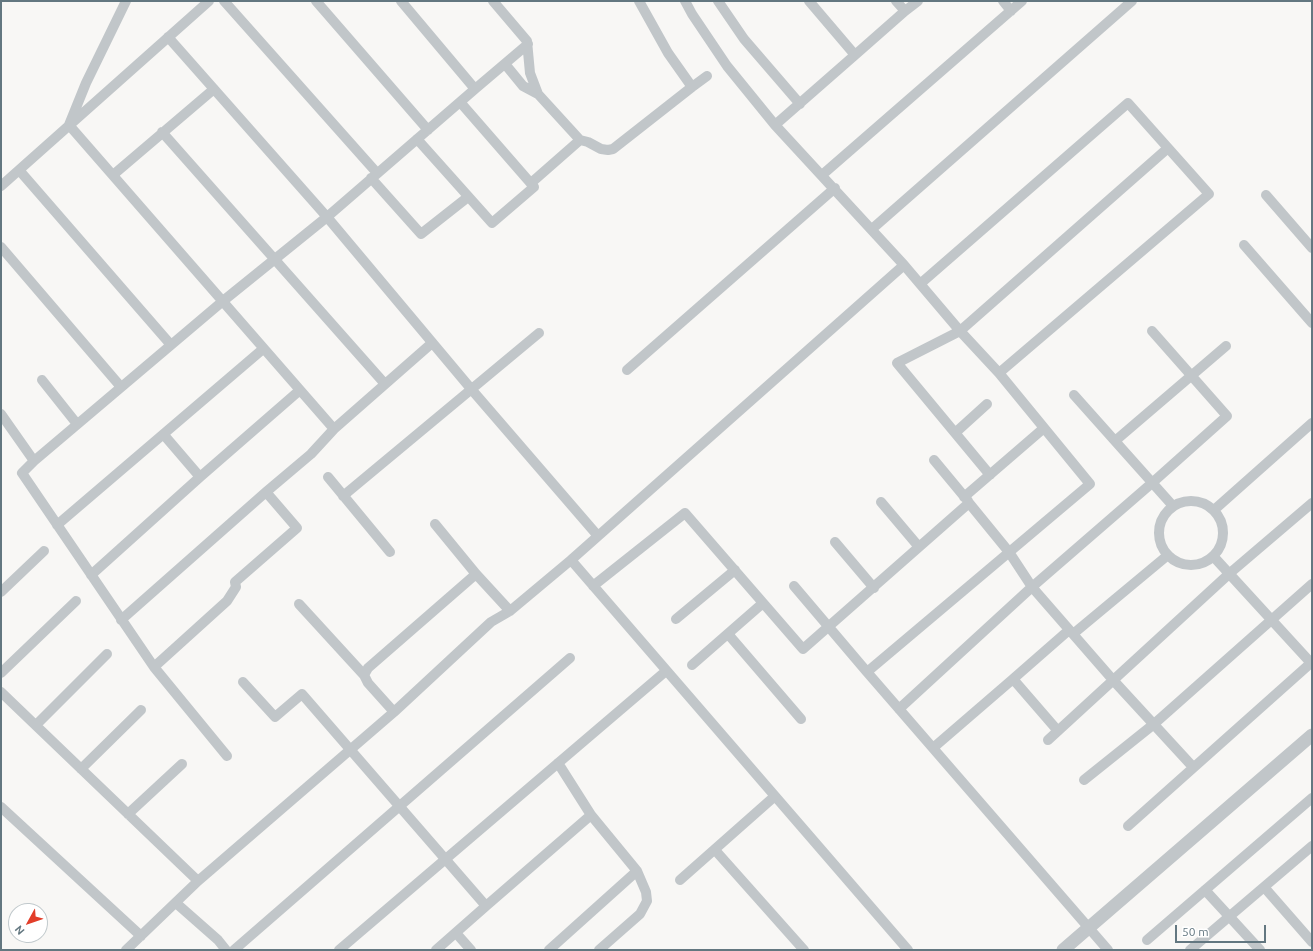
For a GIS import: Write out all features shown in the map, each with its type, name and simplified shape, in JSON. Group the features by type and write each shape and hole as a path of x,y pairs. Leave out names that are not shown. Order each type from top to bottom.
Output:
{"street":[{"path":"69,125 86,83 126,1"},
{"path":"1,186 209,1"},
{"path":"224,1 374,175 421,234 468,197"},
{"path":"316,1 428,130"},
{"path":"401,1 475,89"},
{"path":"493,1 524,36 528,44 530,74 538,94"},
{"path":"639,1 668,53 692,87"},
{"path":"685,1 727,66 775,125 835,188 904,265 960,331 999,373 1090,484 867,672"},
{"path":"718,1 744,40 800,104"},
{"path":"810,1 855,55"},
{"path":"896,1 906,11"},
{"path":"775,125 918,1"},
{"path":"1002,1 1011,11"},
{"path":"822,175 1022,1"},
{"path":"872,229 1132,1"},
{"path":"168,37 327,217 432,343 598,536"},
{"path":"227,756 154,668 22,473 77,424 222,301 327,217 528,44"},
{"path":"505,64 523,86 538,94 580,140 588,142 601,149 608,150 613,149 707,76"},
{"path":"113,175 214,89"},
{"path":"417,139 492,223 534,187 460,102"},
{"path":"920,284 1128,103 1210,194 999,373"},
{"path":"69,125 334,429"},
{"path":"162,132 385,384"},
{"path":"531,183 580,140"},
{"path":"990,475 897,363 960,331 1168,148"},
{"path":"19,170 171,345"},
{"path":"628,370 835,188"},
{"path":"1266,195 1312,248"},
{"path":"1244,245 1312,323"},
{"path":"1,247 121,387"},
{"path":"126,950 198,881 394,712 491,622 510,611 571,560 904,265"},
{"path":"899,709 1032,587 1227,416 1152,330"},
{"path":"344,496 539,333"},
{"path":"121,620 311,454 334,429 432,343"},
{"path":"1115,441 1226,346"},
{"path":"58,525 263,349"},
{"path":"42,380 77,424"},
{"path":"91,575 300,390"},
{"path":"1074,395 1173,506"},
{"path":"955,434 987,404"},
{"path":"1,414 34,461"},
{"path":"1214,510 1312,423"},
{"path":"593,586 685,513 803,649 919,547 990,475 1044,428"},
{"path":"164,435 200,477"},
{"path":"934,460 1009,552 1032,587 1113,680 1193,767"},
{"path":"328,477 390,552"},
{"path":"154,668 227,601 236,587 235,582 297,528 266,492"},
{"path":"1190,500 1199,501 1214,510 1220,519 1223,528 1223,538 1220,548 1205,562 1195,565 1176,561 1168,555 1161,546 1158,535 1160,524 1165,514 1173,506 1190,500"},
{"path":"881,502 919,547"},
{"path":"1048,740 1230,573 1312,503"},
{"path":"435,524 476,574 510,611"},
{"path":"835,542 874,588"},
{"path":"1,592 44,551"},
{"path":"933,748 1071,632 1168,555"},
{"path":"1128,826 1312,663 1213,556"},
{"path":"571,560 908,950"},
{"path":"676,619 735,570"},
{"path":"364,675 368,668 476,574"},
{"path":"1084,780 1154,724 1312,584"},
{"path":"794,586 828,628 1108,950"},
{"path":"1,673 76,601"},
{"path":"692,665 763,603"},
{"path":"299,604 364,675 368,683 394,712"},
{"path":"728,634 801,719"},
{"path":"36,725 108,654"},
{"path":"234,950 570,658"},
{"path":"339,950 666,671"},
{"path":"1013,680 1058,730"},
{"path":"243,682 275,717 302,694 486,906"},
{"path":"1,692 198,881"},
{"path":"81,769 141,710"},
{"path":"1063,950 1312,735"},
{"path":"558,763 591,815 637,871 646,892 647,901 640,914 599,950"},
{"path":"128,814 182,764"},
{"path":"680,880 775,796"},
{"path":"1147,940 1312,798"},
{"path":"1,808 141,936"},
{"path":"436,950 591,815"},
{"path":"1190,950 1312,846"},
{"path":"715,850 804,950"},
{"path":"549,950 637,871"},
{"path":"1264,887 1312,942"},
{"path":"1205,890 1260,950"},
{"path":"176,903 218,940 226,950"},
{"path":"456,933 471,950"}]}
